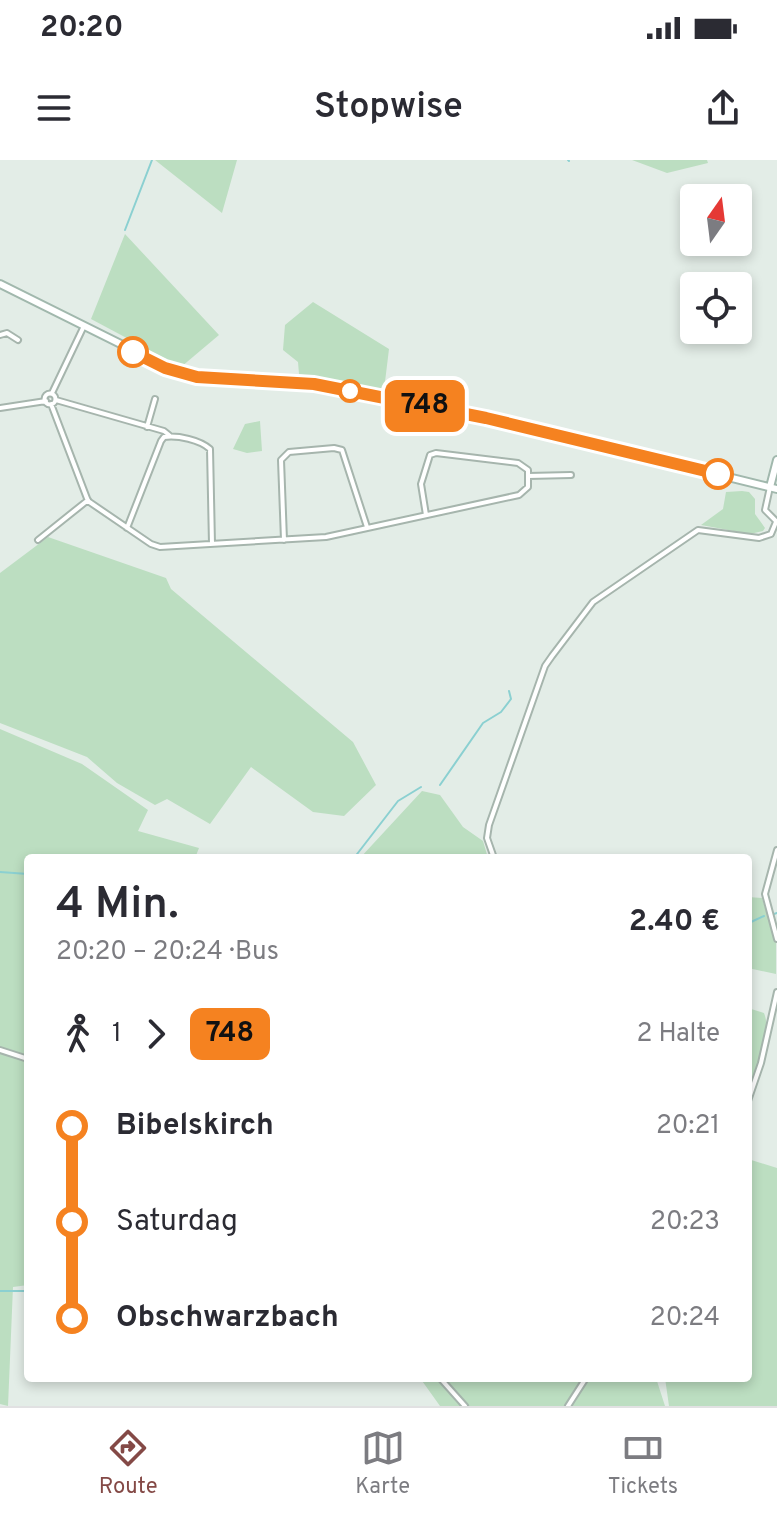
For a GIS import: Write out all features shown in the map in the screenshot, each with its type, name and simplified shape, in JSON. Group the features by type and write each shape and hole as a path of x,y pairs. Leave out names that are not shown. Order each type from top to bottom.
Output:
{"main road":[{"path":"0,284 165,368 197,377 314,384 530,428 773,488 777,460"}],"street":[{"path":"51,402 52,393 83,328"},
{"path":"0,335 7,333 18,340"},
{"path":"52,393 46,395 88,500 160,547 326,537 519,495 528,487 528,470 518,463 436,453 430,455 421,484 426,515"},
{"path":"147,427 155,399"},
{"path":"0,408 51,402 205,444 210,449 212,544"},
{"path":"127,528 161,441 169,435"},
{"path":"284,540 281,460 289,452 342,450 367,527"},
{"path":"528,476 571,475"},
{"path":"493,854 487,838 489,825 545,666 593,602 698,530 759,538 771,534 777,522 765,510 773,488"},
{"path":"38,540 88,500"},
{"path":"777,850 765,894 777,939"},
{"path":"752,1089 777,992"},
{"path":"0,1050 24,1058"},
{"path":"444,1382 465,1406"},
{"path":"568,1406 583,1382"}],"green space":[{"path":"155,160 237,160 222,213"},
{"path":"632,160 707,160 708,163 667,173"},
{"path":"125,234 219,335 181,367 91,319"},
{"path":"313,302 389,349 384,390 299,374 298,362 283,350 285,325"},
{"path":"260,421 262,451 247,453 233,449 245,424"},
{"path":"726,492 749,492 755,499 755,514 765,528 763,531 750,534 701,525 723,509"},
{"path":"48,537 166,578 171,589 353,742 376,785 344,816 313,812 251,767 210,824 167,799 155,805 117,783 87,757 0,723 0,573"},
{"path":"0,729 82,764 148,810 138,831 199,848 197,854 24,854 24,1286 13,1287 8,1406 0,1404"},
{"path":"422,791 440,795 463,827 483,841 487,854 364,854"},
{"path":"752,897 762,898 776,943 776,974 752,969"},
{"path":"752,1009 764,1013 767,1032 752,1084"},
{"path":"752,1160 777,1168 777,1406 669,1406 666,1382 752,1382"},
{"path":"423,1382 657,1382 665,1406 440,1406"}],"waterway":[{"path":"125,230 152,160"},
{"path":"440,785 483,723 501,712 511,699 509,691"},
{"path":"357,854 398,801 421,787"},
{"path":"0,872 24,874"},
{"path":"752,922 764,916"},
{"path":"0,1291 24,1291"}],"bus line":[{"name":"748","path":"133,352 181,374 219,381 272,380 314,384 486,418 718,474"}]}
